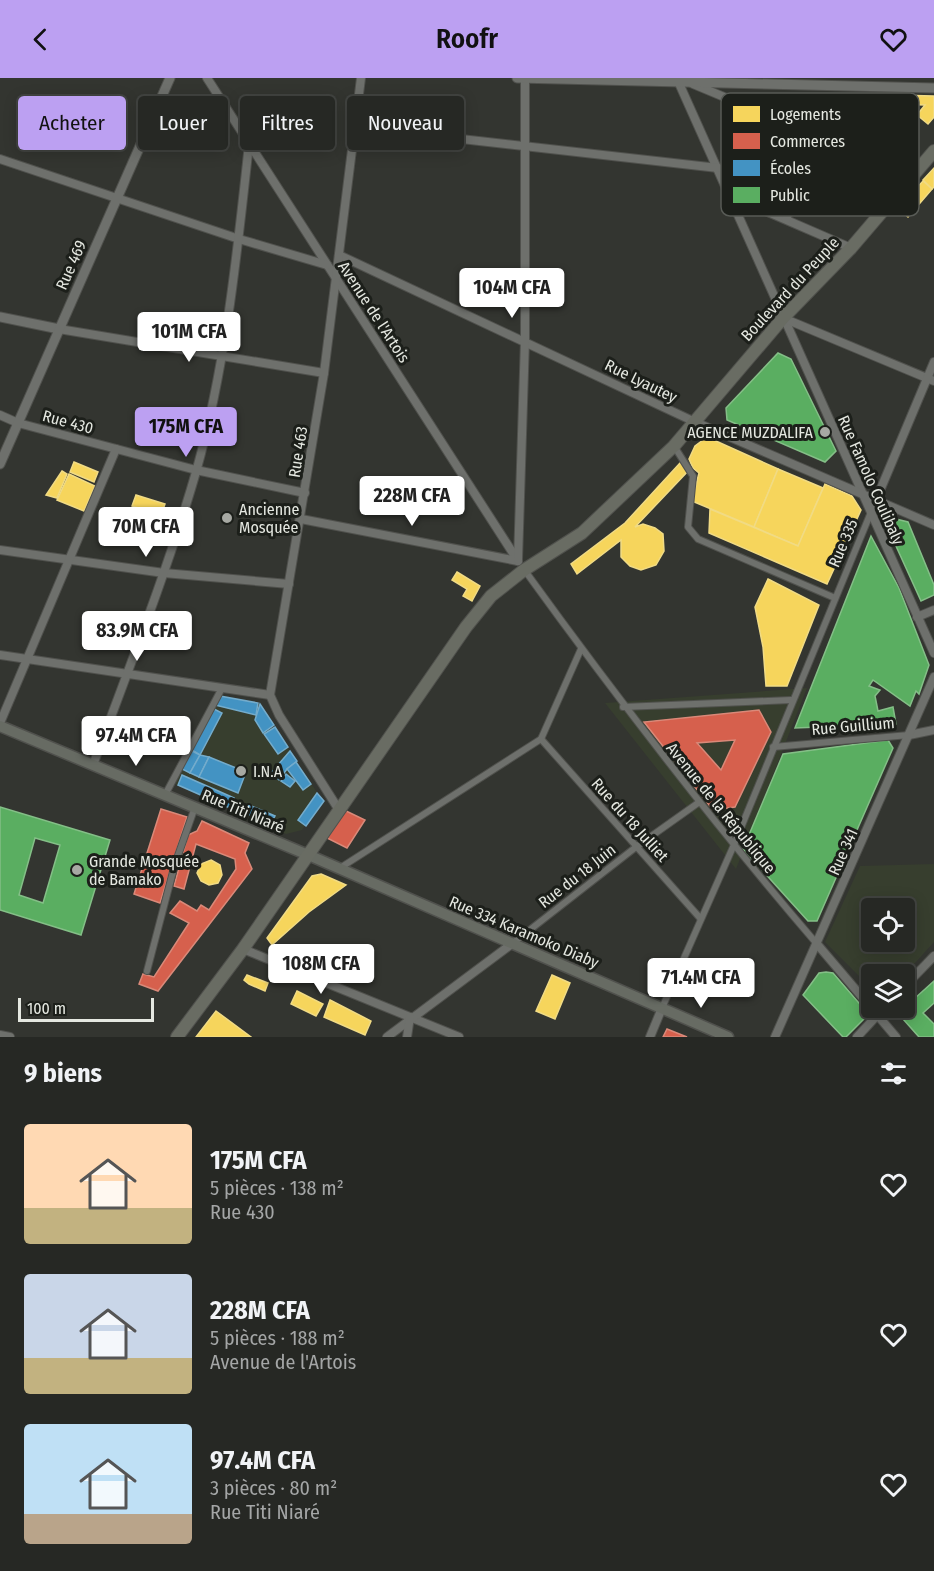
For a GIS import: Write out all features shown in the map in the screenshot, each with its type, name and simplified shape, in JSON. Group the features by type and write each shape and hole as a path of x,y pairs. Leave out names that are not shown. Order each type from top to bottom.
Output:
{"main road":[{"name":"Boulevard du Peuple","path":"919,169 934,151"},
{"name":"Boulevard du Peuple","path":"177,1037 243,949 466,627 491,596 521,565 582,533 674,446 783,318 879,216"},
{"name":"Rue Titi Niaré","path":"0,724 308,855"},
{"name":"Rue 334 Karamoko Diaby","path":"308,855 722,1036"}],"street":[{"name":"Rue 469","path":"0,464 170,78"},
{"name":"Avenue de l'Artois","path":"207,78 240,130"},
{"name":"Rue 463","path":"359,96 361,78"},
{"path":"517,78 934,88"},
{"path":"301,519 521,565 525,340 525,78"},
{"path":"681,81 721,97"},
{"name":"Rue Famolo Coulibaly","path":"681,81 721,174"},
{"path":"464,139 718,168"},
{"path":"93,765 164,573 196,470 222,356 239,239 248,150"},
{"name":"Avenue de l'Artois","path":"253,150 521,565"},
{"name":"Rue 463","path":"270,695 324,373 352,150"},
{"path":"0,159 239,239 327,265"},
{"name":"Rue Famolo Coulibaly","path":"740,216 934,653"},
{"path":"779,216 851,248"},
{"name":"Rue Lyautey","path":"339,255 525,340 695,422 934,525"},
{"path":"0,317 324,373"},
{"path":"783,318 931,380"},
{"name":"Rue 335","path":"662,1008 733,847 791,700 876,500 931,380 934,362"},
{"name":"Rue 430","path":"0,415 18,423 196,470 305,493"},
{"path":"674,446 693,476 688,527 698,539 835,598"},
{"path":"0,724 116,449"},
{"path":"0,550 164,573 289,584"},
{"name":"Avenue de la République","path":"521,565 623,707 698,803 861,998"},
{"path":"917,617 934,610"},
{"path":"339,868 541,739 581,649"},
{"path":"0,655 270,695 279,715 339,810"},
{"name":"Rue 341","path":"775,1037 934,677"},
{"path":"165,795 222,688"},
{"path":"623,707 791,700"},
{"name":"Rue Guillium","path":"773,747 909,735 934,730"},
{"name":"Rue du 18 Julliet","path":"541,739 700,918"},
{"name":"Rue du 18 Juin","path":"387,1037 410,1017 513,943 698,803"},
{"path":"147,971 175,864 195,807"},
{"path":"243,949 459,1037"},
{"path":"915,976 934,956"},
{"path":"650,1037 662,1008"},
{"path":"407,1037 410,1017"},
{"path":"857,1037 874,1018"},
{"name":"Avenue de la République","path":"878,1018 896,1037"},
{"path":"0,1035 10,1037"}],"shaded area":[{"path":"807,688 736,869 605,703"},
{"name":"I.N.A","path":"221,697 259,704 322,800 302,830 286,834 176,785 175,781"},
{"path":"934,864 934,942 914,964 861,964 861,978 825,942 860,866"}],"building: Logements":[{"path":"919,96 934,96 934,117 928,124 919,117 919,112 925,105 919,105"},
{"path":"934,168 934,187 932,189 923,180"},
{"path":"923,181 932,189 919,204 919,185"},
{"path":"707,437 778,469 754,527 692,501 699,473 693,468 689,459 695,446"},
{"path":"74,462 98,472 94,482 70,472"},
{"path":"680,463 689,470 635,527 643,524 663,534 664,551 656,565 641,570 630,566 621,557 621,540 577,574 571,564 625,523"},
{"path":"778,469 823,488 798,546 754,527"},
{"path":"62,471 67,474 57,498 46,495"},
{"path":"69,474 95,486 84,511 57,500"},
{"path":"825,484 852,496 861,510 827,584 709,533 710,509 798,546"},
{"path":"136,495 165,504 161,515 132,506"},
{"path":"131,515 144,517 142,529 128,525"},
{"path":"118,526 129,528 126,543 115,541"},
{"path":"457,572 480,586 472,601 463,596 467,589 452,580"},
{"path":"768,579 819,605 787,686 766,686 763,647 755,607"},
{"path":"211,860 220,865 222,875 218,883 209,885 201,881 197,873 201,864"},
{"path":"321,874 346,885 309,912 272,945 267,938 312,876"},
{"path":"247,975 268,983 265,991 244,980"},
{"path":"552,975 570,983 555,1019 536,1011"},
{"path":"297,991 323,1004 316,1016 291,1004"},
{"path":"330,1000 371,1021 365,1035 324,1017"},
{"path":"216,1011 251,1037 196,1037"}],"building: Commerces":[{"path":"759,710 771,732 735,807 713,810 644,722","holes":["735,740 721,770 697,743"]},
{"path":"161,809 187,817 160,903 134,894"},
{"path":"344,810 365,820 347,848 325,837"},
{"path":"202,821 249,843 245,853 252,869 158,991 139,984 143,974 154,977 189,923 170,913 180,901 197,911 201,905 209,910 236,869 235,859 196,844 184,889 174,886 188,835 197,831"},
{"path":"667,1029 687,1037 663,1037"}],"building: Écoles":[{"path":"220,696 258,703 256,715 215,705"},
{"path":"260,704 274,725 263,733 255,720"},
{"path":"214,709 222,713 200,755 192,750"},
{"path":"275,727 288,747 278,754 264,734"},
{"path":"192,751 200,755 190,773 182,769"},
{"path":"290,751 297,761 279,780 271,773"},
{"path":"200,755 209,757 199,777 190,773"},
{"path":"209,757 246,772 238,793 199,777"},
{"path":"296,762 311,784 303,790 287,769"},
{"path":"286,774 295,781 290,787 281,781"},
{"path":"182,775 234,798 230,808 178,785"},
{"path":"317,793 324,801 306,826 298,820"},
{"path":"249,805 275,816 271,824 245,813"}],"building: Public":[{"path":"778,353 791,359 836,451 825,462 727,420 726,408"},
{"path":"896,519 908,522 934,585 934,595 921,601 886,524"},
{"path":"871,536 899,588 929,665 919,694 916,691 910,706 873,680 869,686 880,690 875,696 878,711 893,707 896,724 795,728"},
{"path":"888,740 893,748 817,921 808,921 743,849 783,754"},
{"name":"Grande Mosquée de Bamako","path":"0,807 110,840 81,935 0,910","holes":["35,838 60,845 43,903 19,895"]},
{"path":"819,973 833,973 861,1005 861,1018 865,1018 846,1037 843,1037 803,995"},
{"path":"934,981 934,1003 923,1013 934,1024 934,1037 919,1037 903,1019 915,1018 915,998"}],"place":[{"name":"AGENCE MUZDALIFA","path":"825,432"},
{"name":"Ancienne Mosquée","path":"227,518"},
{"name":"I.N.A","path":"241,771"},
{"name":"Grande Mosquée de Bamako","path":"77,870"}]}
